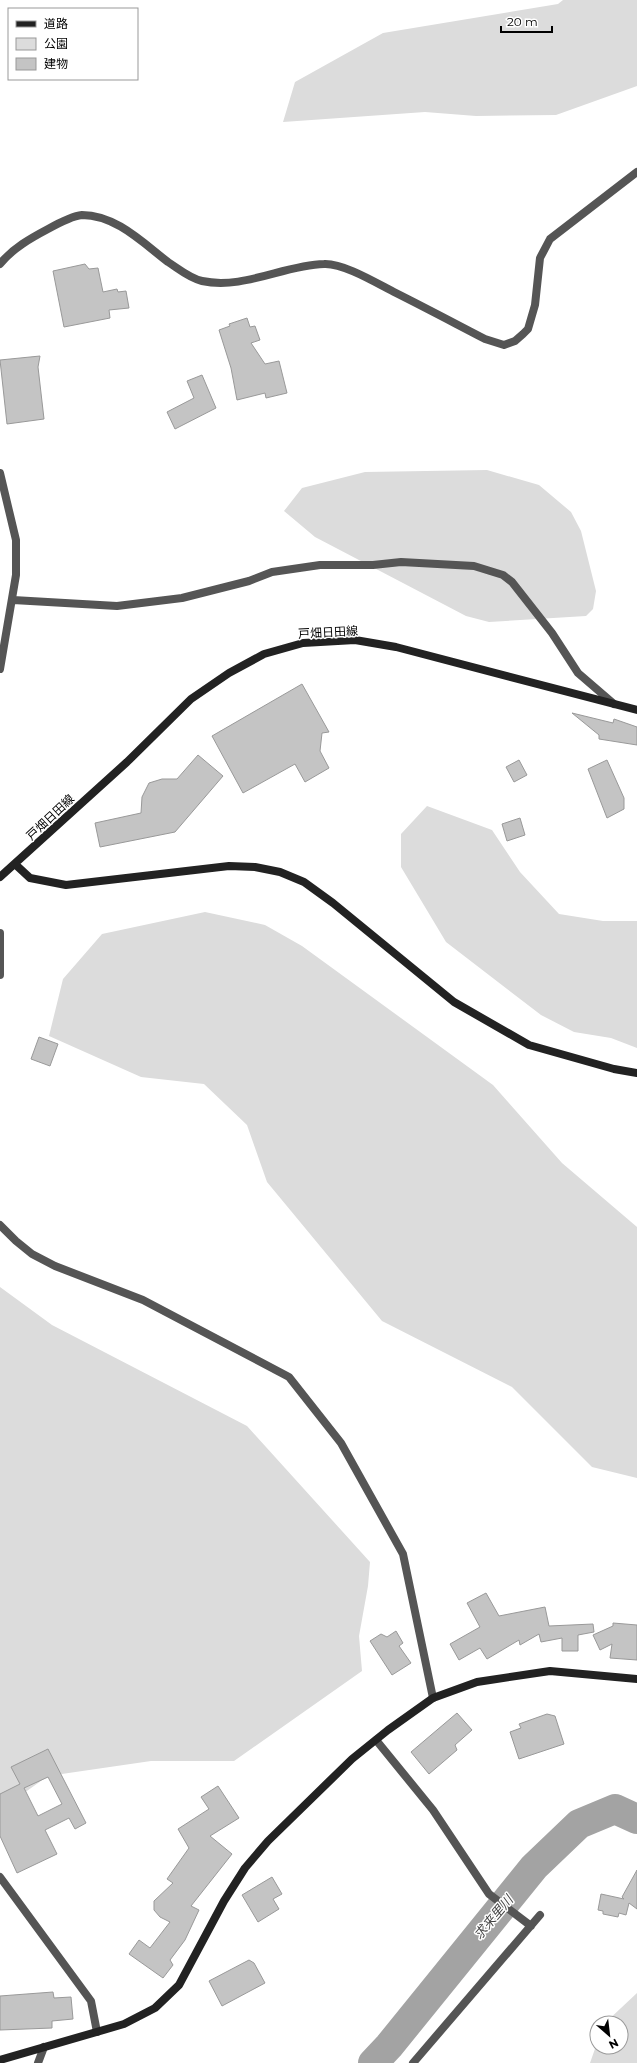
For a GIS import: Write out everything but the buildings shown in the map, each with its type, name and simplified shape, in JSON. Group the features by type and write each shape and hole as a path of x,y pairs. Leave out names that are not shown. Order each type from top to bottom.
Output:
{"street":[{"path":"0,264 6,257 30,238 56,225 81,215 100,218 116,224 185,274 202,281 217,283 239,281 308,265 326,264 356,273 485,339 504,345 515,341 528,329 535,305 540,258 550,239 637,172"},
{"path":"0,473 16,540 16,575 13,600 0,669"},
{"path":"13,600 117,606 182,598 249,581 272,572 320,565 373,565 401,562 474,566 503,575 512,582 552,633 578,673 614,704"},
{"name":"戸畑日田線","path":"0,877 127,762 191,699 229,673 264,654 303,642 355,640 396,647 637,710"},
{"path":"16,864 30,878 66,885 229,866 255,867 280,872 304,882 333,903 454,1002 529,1045 614,1069 637,1073"},
{"path":"0,933 0,975"},
{"path":"0,1225 16,1241 44,1260 143,1300 289,1377 341,1443 403,1554 433,1698"},
{"path":"0,2060 124,2024 155,2008 179,1985 224,1901 245,1868 268,1841 352,1759 433,1698 477,1682 550,1671 637,1679"},
{"path":"376,1740 433,1810 489,1894 531,1926"},
{"path":"0,1877 91,2001 97,2032"},
{"path":"413,2063 540,1915"},
{"path":"38,2063 44,2047"}],"green space":[{"path":"563,0 637,0 637,86 556,115 476,116 425,112 283,122 295,82 383,33 558,4"},
{"path":"487,470 539,485 571,512 581,531 596,591 593,609 586,616 489,622 466,616 315,537 284,511 302,488 365,472"},
{"path":"427,806 492,830 520,872 559,914 603,921 637,921 637,1048 611,1038 574,1032 541,1015 446,942 401,867 401,834"},
{"path":"205,912 265,925 302,946 493,1085 562,1163 637,1227 637,1478 592,1467 512,1387 382,1321 267,1182 247,1125 204,1084 141,1077 49,1036 63,979 102,934"},
{"path":"0,1287 52,1325 247,1426 370,1562 368,1586 359,1636 362,1671 234,1761 151,1761 48,1776 0,1810"},
{"path":"637,1993 637,2063 590,2063 593,2055 629,2055 629,2015 614,2015"}],"waterway":[{"name":"求来里川","path":"373,2063 389,2046 534,1867 579,1824 615,1809 637,1819"}]}
